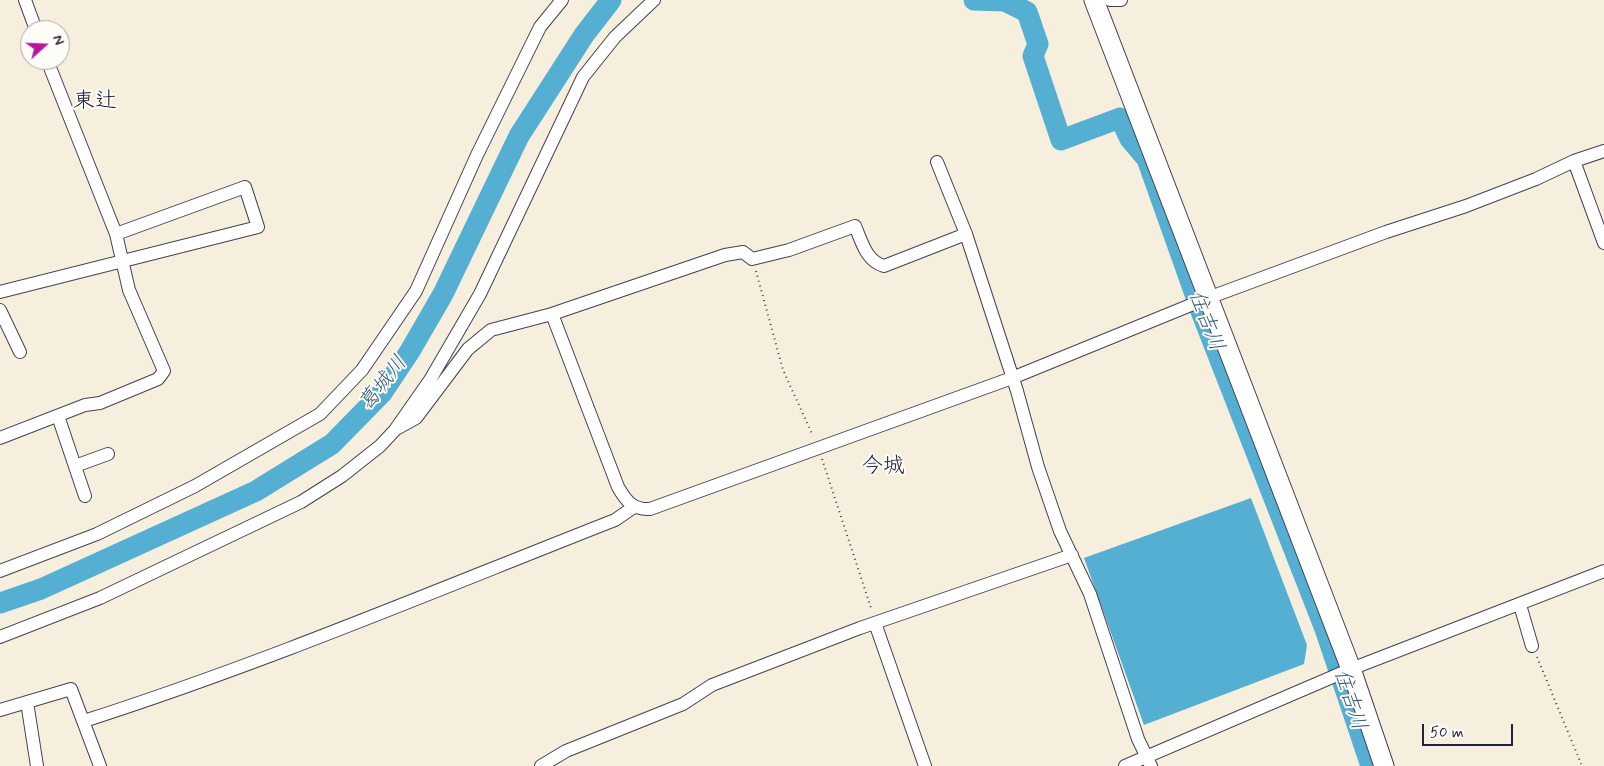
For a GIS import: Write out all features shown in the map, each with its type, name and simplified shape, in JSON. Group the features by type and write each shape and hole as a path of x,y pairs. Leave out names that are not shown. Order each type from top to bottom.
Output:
{"street":[{"path":"25,0 32,20"},
{"path":"0,570 97,534 195,486 320,414 362,370 416,291 477,155 540,27 562,0"},
{"path":"0,637 100,598 301,502 342,476 380,446 395,430 443,359 480,294 582,77 615,37 654,0"},
{"path":"1094,0 1202,301 1343,672 1384,766"},
{"path":"1110,0 1121,0"},
{"path":"0,438 85,405 100,403 158,379 164,371 129,290 124,261 116,234 51,70"},
{"path":"552,314 618,487 627,501 634,507 641,510 650,509 1012,378 1202,301 1386,232 1466,206 1536,179 1574,161 1604,151"},
{"path":"1574,161 1604,243"},
{"path":"937,162 966,234 1038,467 1060,531 1090,594 1138,738 1149,762"},
{"path":"0,292 258,227 245,187 116,234"},
{"path":"395,430 416,418 468,349 491,330 552,314 726,255 743,252 752,259 789,250 854,226 869,257 875,264 884,266 966,234"},
{"path":"0,310 20,352"},
{"path":"58,416 85,496"},
{"path":"75,466 108,454"},
{"path":"84,721 159,697 264,659 615,520 634,507"},
{"path":"541,766 566,751 683,704 712,685 875,623 1072,555"},
{"path":"1125,766 1149,762 1343,672 1604,571"},
{"path":"1520,605 1532,646"},
{"path":"875,623 925,766"},
{"path":"0,710 71,689 100,766"},
{"path":"27,702 37,766"}],"path":[{"path":"752,259 783,370 819,448 875,623"},
{"path":"1532,646 1582,766"}],"water":[{"path":"1251,498 1307,645 1304,664 1144,725 1084,558"}],"waterway":[{"name":"葛城川","path":"0,603 41,589 256,491 332,444 382,393 410,351 443,294 519,136 584,35 611,0"},
{"name":"住吉川","path":"974,0 1005,1 1027,12 1038,44 1033,56 1061,140 1120,118 1130,139 1147,159 1202,314 1325,629 1371,766"}],"district":[{"name":"東辻","path":"95,102"},
{"name":"今城","path":"883,467"}]}
